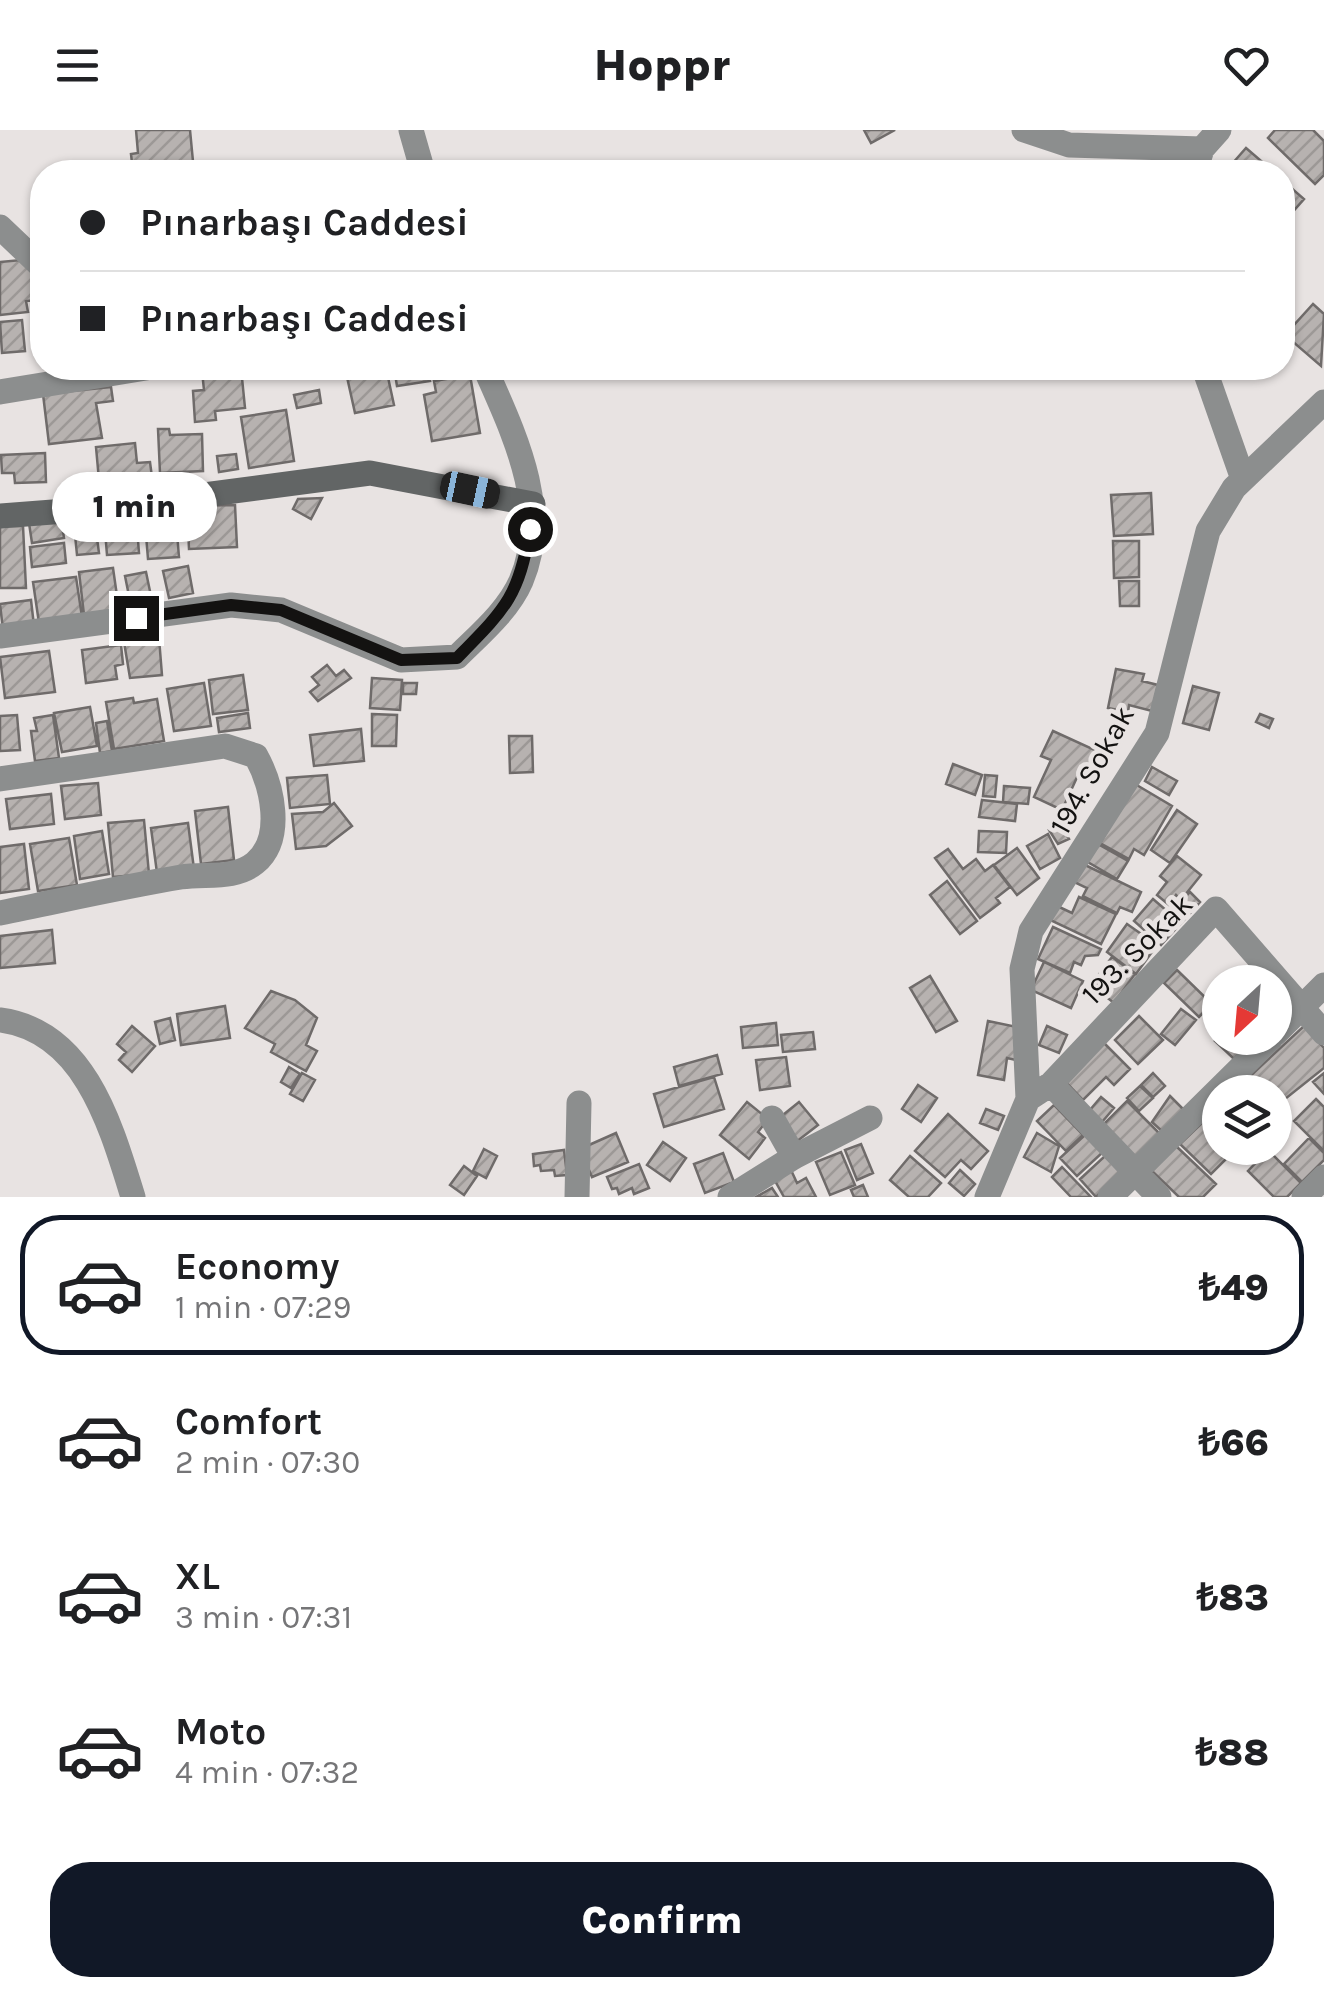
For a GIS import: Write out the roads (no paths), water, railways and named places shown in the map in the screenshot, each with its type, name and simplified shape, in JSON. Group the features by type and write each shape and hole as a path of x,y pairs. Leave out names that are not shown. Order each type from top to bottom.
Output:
{"street":[{"path":"411,130 420,160"},
{"path":"423,160 429,130"},
{"path":"1024,130 1068,145 1205,151"},
{"path":"0,227 30,256"},
{"path":"0,392 57,380"},
{"path":"0,636 231,605 281,610 401,660 457,658 495,619 522,580 534,504 516,436 490,380"},
{"path":"1208,380 1243,479"},
{"name":"194. Sokak","path":"987,1197 1028,1098 1022,968 1030,931 1157,733 1208,531 1243,479 1324,402"},
{"path":"0,516 105,508 370,473 534,504"},
{"path":"0,779 225,746 256,756 262,767 268,779 273,835 257,862 230,875 186,876 0,913"},
{"name":"193. Sokak","path":"1028,1098 1050,1084 1216,910 1324,1034"},
{"path":"1292,1018 1324,984"},
{"path":"0,1020 27,1024 63,1047 88,1080 133,1197"},
{"path":"1110,1197 1254,1055"},
{"path":"1050,1084 1159,1197"},
{"path":"577,1197 579,1103"},
{"path":"772,1118 794,1157"},
{"path":"730,1197 794,1157 870,1118"},
{"path":"1304,1197 1324,1177"}]}
